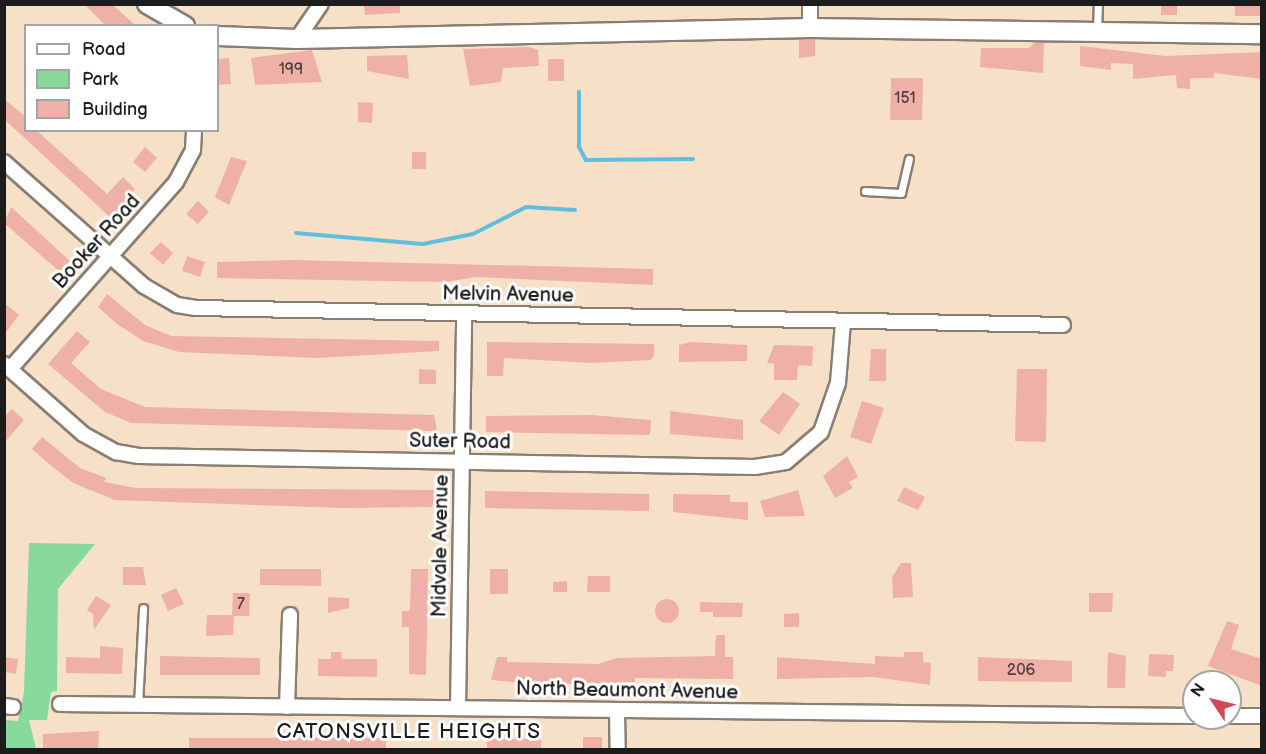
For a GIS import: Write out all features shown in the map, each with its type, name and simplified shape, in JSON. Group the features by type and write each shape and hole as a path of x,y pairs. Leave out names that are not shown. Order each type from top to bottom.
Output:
{"street":[{"path":"147,4 182,24"},
{"path":"297,39 321,4"},
{"path":"810,4 810,28"},
{"path":"219,36 297,39 810,28 1262,34"},
{"name":"Booker Road","path":"7,366 176,182 193,150 194,132"},
{"name":"Melvin Avenue","path":"4,162 159,297 196,308 1063,325"},
{"name":"Midvale Avenue","path":"458,708 464,313"},
{"name":"Suter Road","path":"7,366 83,434 128,454 755,467 786,462 811,445 828,418 842,358 843,322"},
{"path":"287,707 290,615"},
{"name":"North Beaumont Avenue","path":"60,704 1182,716"},
{"path":"617,711 618,750"},
{"path":"1242,716 1262,716"}],"lane":[{"path":"1097,33 1098,4"},
{"path":"866,191 901,193 909,159"},
{"path":"138,705 143,608"}],"green space":[{"path":"29,543 95,544 58,589 57,691 51,692 47,720 29,720 36,749 5,749 4,720 18,721 24,692"}],"building":[{"path":"84,4 112,4 134,24 104,24"},
{"path":"364,4 400,4 400,13 365,15"},
{"path":"1161,4 1177,4 1177,15 1161,15"},
{"path":"1235,4 1262,4 1262,16 1235,16"},
{"path":"799,39 815,39 815,56 799,58"},
{"path":"1035,42 1044,42 1043,73 980,67 981,48 1029,48"},
{"path":"1080,46 1166,56 1262,52 1262,79 1214,73 1214,78 1190,78 1190,89 1177,88 1176,75 1133,79 1133,64 1111,63 1111,70 1080,66"},
{"path":"530,47 538,50 539,66 503,68 501,82 470,86 463,49"},
{"path":"312,50 322,82 255,85 251,58"},
{"path":"407,55 409,79 367,71 367,56"},
{"path":"229,58 231,84 219,85 219,59"},
{"path":"548,59 564,59 564,81 548,81"},
{"path":"891,78 923,78 922,120 890,120"},
{"path":"4,99 24,115 24,132 38,132 107,194 123,177 135,189 112,219 4,119"},
{"path":"358,102 373,103 372,123 358,122"},
{"path":"145,147 157,158 145,172 133,162"},
{"path":"412,152 426,152 426,169 412,169"},
{"path":"231,157 247,161 229,205 215,197"},
{"path":"198,201 209,212 198,224 186,214"},
{"path":"11,207 70,261 60,272 4,223"},
{"path":"161,242 173,253 163,265 150,253"},
{"path":"187,256 205,262 200,277 182,271"},
{"path":"294,260 653,269 653,285 476,277 446,282 217,278 217,262"},
{"path":"107,294 145,325 171,336 439,341 439,351 317,358 179,352 143,341 117,324 98,307"},
{"path":"4,303 19,315 4,335"},
{"path":"77,331 90,342 71,363 101,389 145,407 434,415 437,431 131,423 105,412 48,364"},
{"path":"487,342 654,344 654,355 651,360 592,363 504,358 503,376 487,376"},
{"path":"691,342 747,345 747,361 679,362 679,345"},
{"path":"774,345 813,346 812,366 798,365 797,380 774,380 774,364 767,363"},
{"path":"871,349 886,349 886,381 869,381"},
{"path":"419,369 436,370 436,384 419,384"},
{"path":"1017,369 1047,369 1046,442 1015,441"},
{"path":"783,392 800,404 779,435 759,421"},
{"path":"862,401 884,408 871,444 850,437"},
{"path":"12,409 24,420 4,443 4,417"},
{"path":"670,411 743,420 743,440 670,434"},
{"path":"591,415 651,420 650,435 486,432 486,416"},
{"path":"42,437 80,468 106,478 104,482 136,488 435,490 435,501 432,507 343,508 115,500 73,483 49,464 32,449"},
{"path":"847,456 858,477 849,482 853,488 835,498 823,476"},
{"path":"904,487 925,497 918,510 897,501"},
{"path":"798,490 805,516 765,517 760,501"},
{"path":"485,491 649,494 649,511 485,508"},
{"path":"673,494 730,495 730,502 748,502 748,520 673,512"},
{"path":"901,563 911,563 913,597 893,598 892,577"},
{"path":"123,567 143,567 146,585 123,585"},
{"path":"260,569 321,569 321,586 260,585"},
{"path":"411,569 428,569 426,675 409,674 409,627 402,627 402,611 410,611"},
{"path":"490,569 508,569 508,594 490,594"},
{"path":"588,576 610,576 610,592 587,592"},
{"path":"567,581 567,592 553,592 553,582"},
{"path":"176,588 184,604 168,611 161,595"},
{"path":"233,593 250,593 249,616 234,616 233,635 206,636 207,615 232,615"},
{"path":"1089,593 1113,593 1112,612 1089,612"},
{"path":"96,596 111,605 94,630 93,614 87,610"},
{"path":"328,597 349,598 349,608 328,613"},
{"path":"667,599 676,602 679,611 676,620 667,623 658,620 655,611 658,602"},
{"path":"700,602 743,603 742,617 713,617 713,612 700,612"},
{"path":"799,613 799,627 784,627 784,614"},
{"path":"1227,621 1239,625 1231,649 1262,659 1262,686 1242,679 1242,670 1219,670 1208,666"},
{"path":"716,635 725,635 725,657 733,657 733,679 635,678 635,682 543,685 491,680 497,657 507,657 507,662 598,664 617,658 715,656"},
{"path":"100,646 123,648 122,674 66,673 66,657 100,658"},
{"path":"331,652 341,652 342,659 377,659 377,677 318,676 318,659 331,659"},
{"path":"904,652 923,652 923,662 931,663 930,685 874,677 777,679 777,657 875,664 875,656 904,657"},
{"path":"1108,652 1126,656 1125,688 1107,688"},
{"path":"1149,654 1174,655 1173,671 1166,671 1166,677 1148,676"},
{"path":"160,656 260,658 260,675 160,675"},
{"path":"4,657 18,659 16,674 4,672"},
{"path":"978,657 1072,661 1072,682 978,681"},
{"path":"99,731 98,750 43,750 43,734"},
{"path":"583,737 602,737 602,750 583,750"},
{"path":"189,738 386,738 386,750 189,750"},
{"path":"487,739 541,740 541,750 487,750"}],"waterway":[{"path":"579,92 579,147 586,160"},
{"path":"586,160 693,159"},
{"path":"296,233 423,244 473,234 526,207 575,210"}],"district":[{"name":"CATONSVILLE HEIGHTS","path":"409,732"}]}
